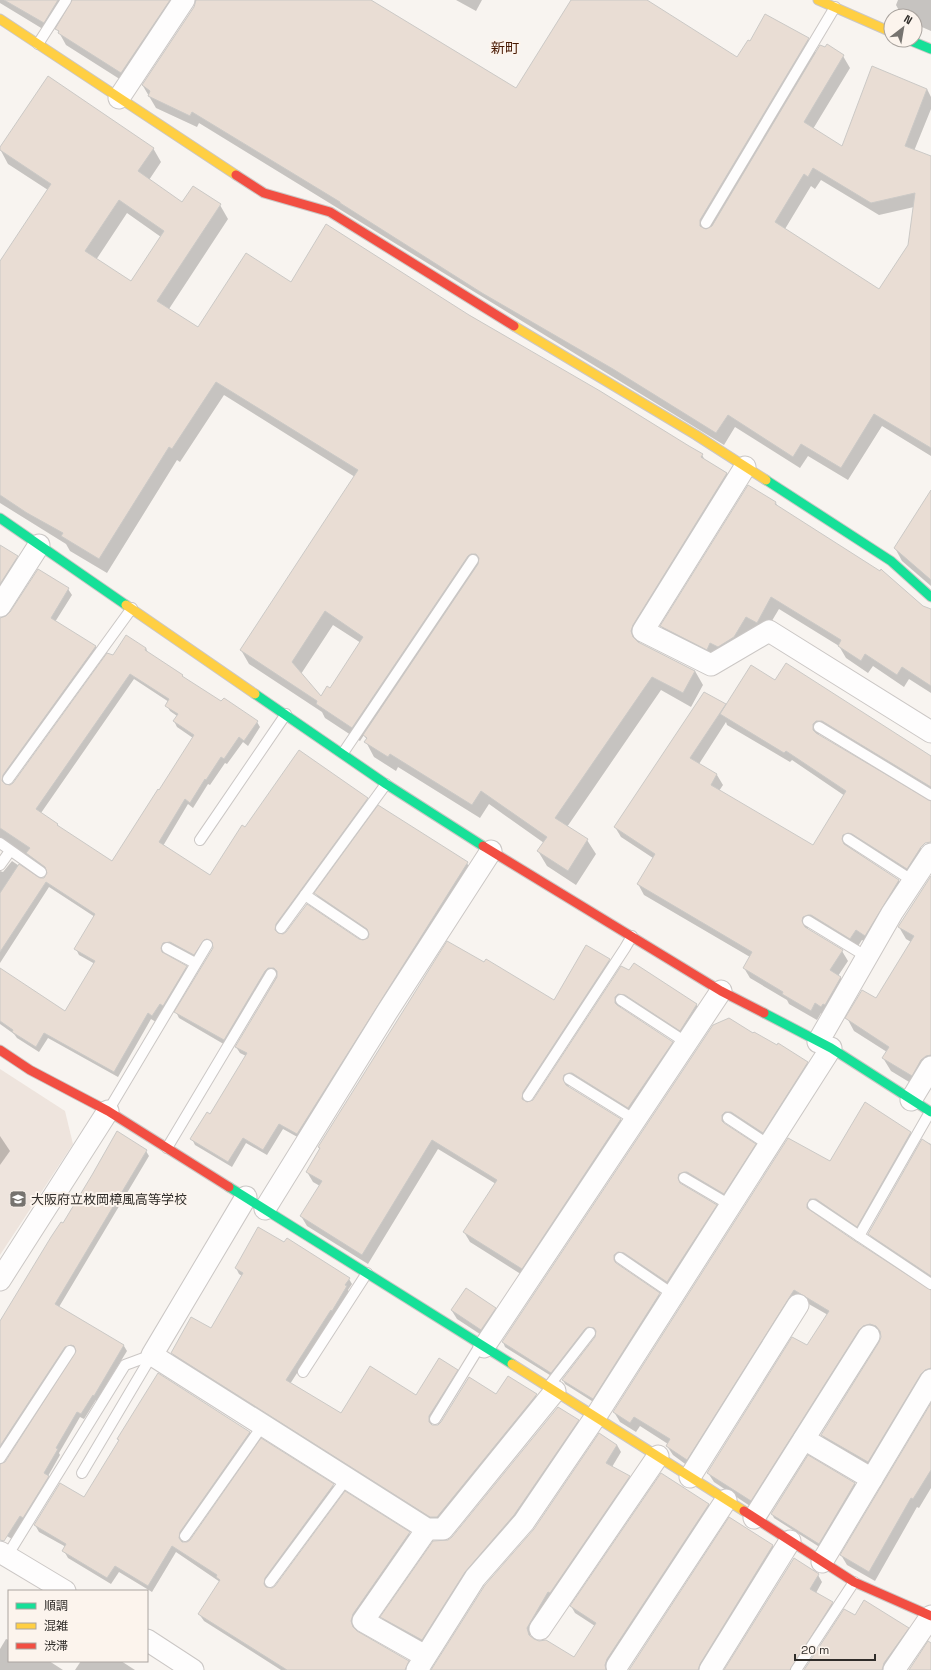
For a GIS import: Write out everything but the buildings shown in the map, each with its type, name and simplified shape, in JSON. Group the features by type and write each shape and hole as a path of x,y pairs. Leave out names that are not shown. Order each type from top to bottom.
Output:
{"street":[{"path":"119,98 184,0"},
{"path":"818,0 883,28"},
{"path":"0,19 264,193 330,212 476,304 606,380 891,561 931,597"},
{"path":"745,467 643,630 711,665 770,631 931,732"},
{"path":"0,518 386,784 491,851 721,991 824,1045 930,1112"},
{"path":"0,606 39,545"},
{"path":"266,1209 387,1012 491,851"},
{"path":"427,1529 364,1621 421,1663 475,1578 524,1522 596,1416 769,1145 824,1045 867,957 892,913 931,854"},
{"path":"482,1346 721,991"},
{"path":"0,1050 30,1070 108,1111 266,1209 482,1346 596,1416 854,1582 931,1616 894,1670"},
{"path":"911,1100 931,1067"},
{"path":"0,1280 108,1111"},
{"path":"246,1197 152,1355 427,1529 443,1529 552,1389"},
{"path":"690,1477 798,1305"},
{"path":"754,1518 868,1336"},
{"path":"822,1562 931,1380"},
{"path":"804,1439 872,1479"},
{"path":"540,1628 658,1456"},
{"path":"617,1666 726,1500"},
{"path":"710,1670 790,1541"},
{"path":"3,1554 63,1590"},
{"path":"148,1641 193,1670"}],"lane":[{"path":"38,44 66,0"},
{"path":"706,223 835,7"},
{"path":"343,753 473,560"},
{"path":"8,779 132,608"},
{"path":"200,840 286,714"},
{"path":"819,727 931,795"},
{"path":"281,928 386,784"},
{"path":"848,840 914,881"},
{"path":"0,843 41,872"},
{"path":"0,865 10,851"},
{"path":"305,895 363,934"},
{"path":"808,921 867,957"},
{"path":"528,1096 632,936"},
{"path":"108,1111 206,945"},
{"path":"167,948 195,963"},
{"path":"167,1148 271,974"},
{"path":"621,1000 687,1043"},
{"path":"569,1079 635,1120"},
{"path":"858,1236 930,1112"},
{"path":"728,1118 769,1145"},
{"path":"684,1178 730,1205"},
{"path":"813,1205 931,1284"},
{"path":"620,1258 674,1295"},
{"path":"302,1372 367,1273"},
{"path":"552,1389 590,1333"},
{"path":"435,1419 482,1346"},
{"path":"0,1458 70,1351"},
{"path":"82,1473 152,1355"},
{"path":"3,1554 125,1366 152,1355"},
{"path":"184,1536 263,1425"},
{"path":"270,1582 347,1478"},
{"path":"796,1670 854,1582"}],"shaded area":[{"name":"大阪府立枚岡樟風高等学校","path":"0,1069 65,1111 73,1144 0,1255"}],"traffic: fast":[{"path":"923,46 931,49"},
{"path":"766,480 891,561 931,597"},
{"path":"0,518 126,605"},
{"path":"255,694 386,784 483,846"},
{"path":"764,1013 831,1048 931,1112"},
{"path":"229,1187 512,1364"}],"traffic: slow":[{"path":"818,0 883,28"},
{"path":"0,19 236,175"},
{"path":"514,326 696,435 766,480"},
{"path":"126,605 255,694"},
{"path":"512,1364 744,1511"}],"traffic: jam":[{"path":"236,175 264,193 330,212 514,326"},
{"path":"483,846 721,991 764,1013"},
{"path":"0,1050 30,1070 108,1111 229,1187"},
{"path":"744,1511 854,1582 931,1616"}],"place":[{"name":"大阪府立枚岡樟風高等学校","path":"18,1199"}],"district":[{"name":"新町","path":"505,48"}]}
